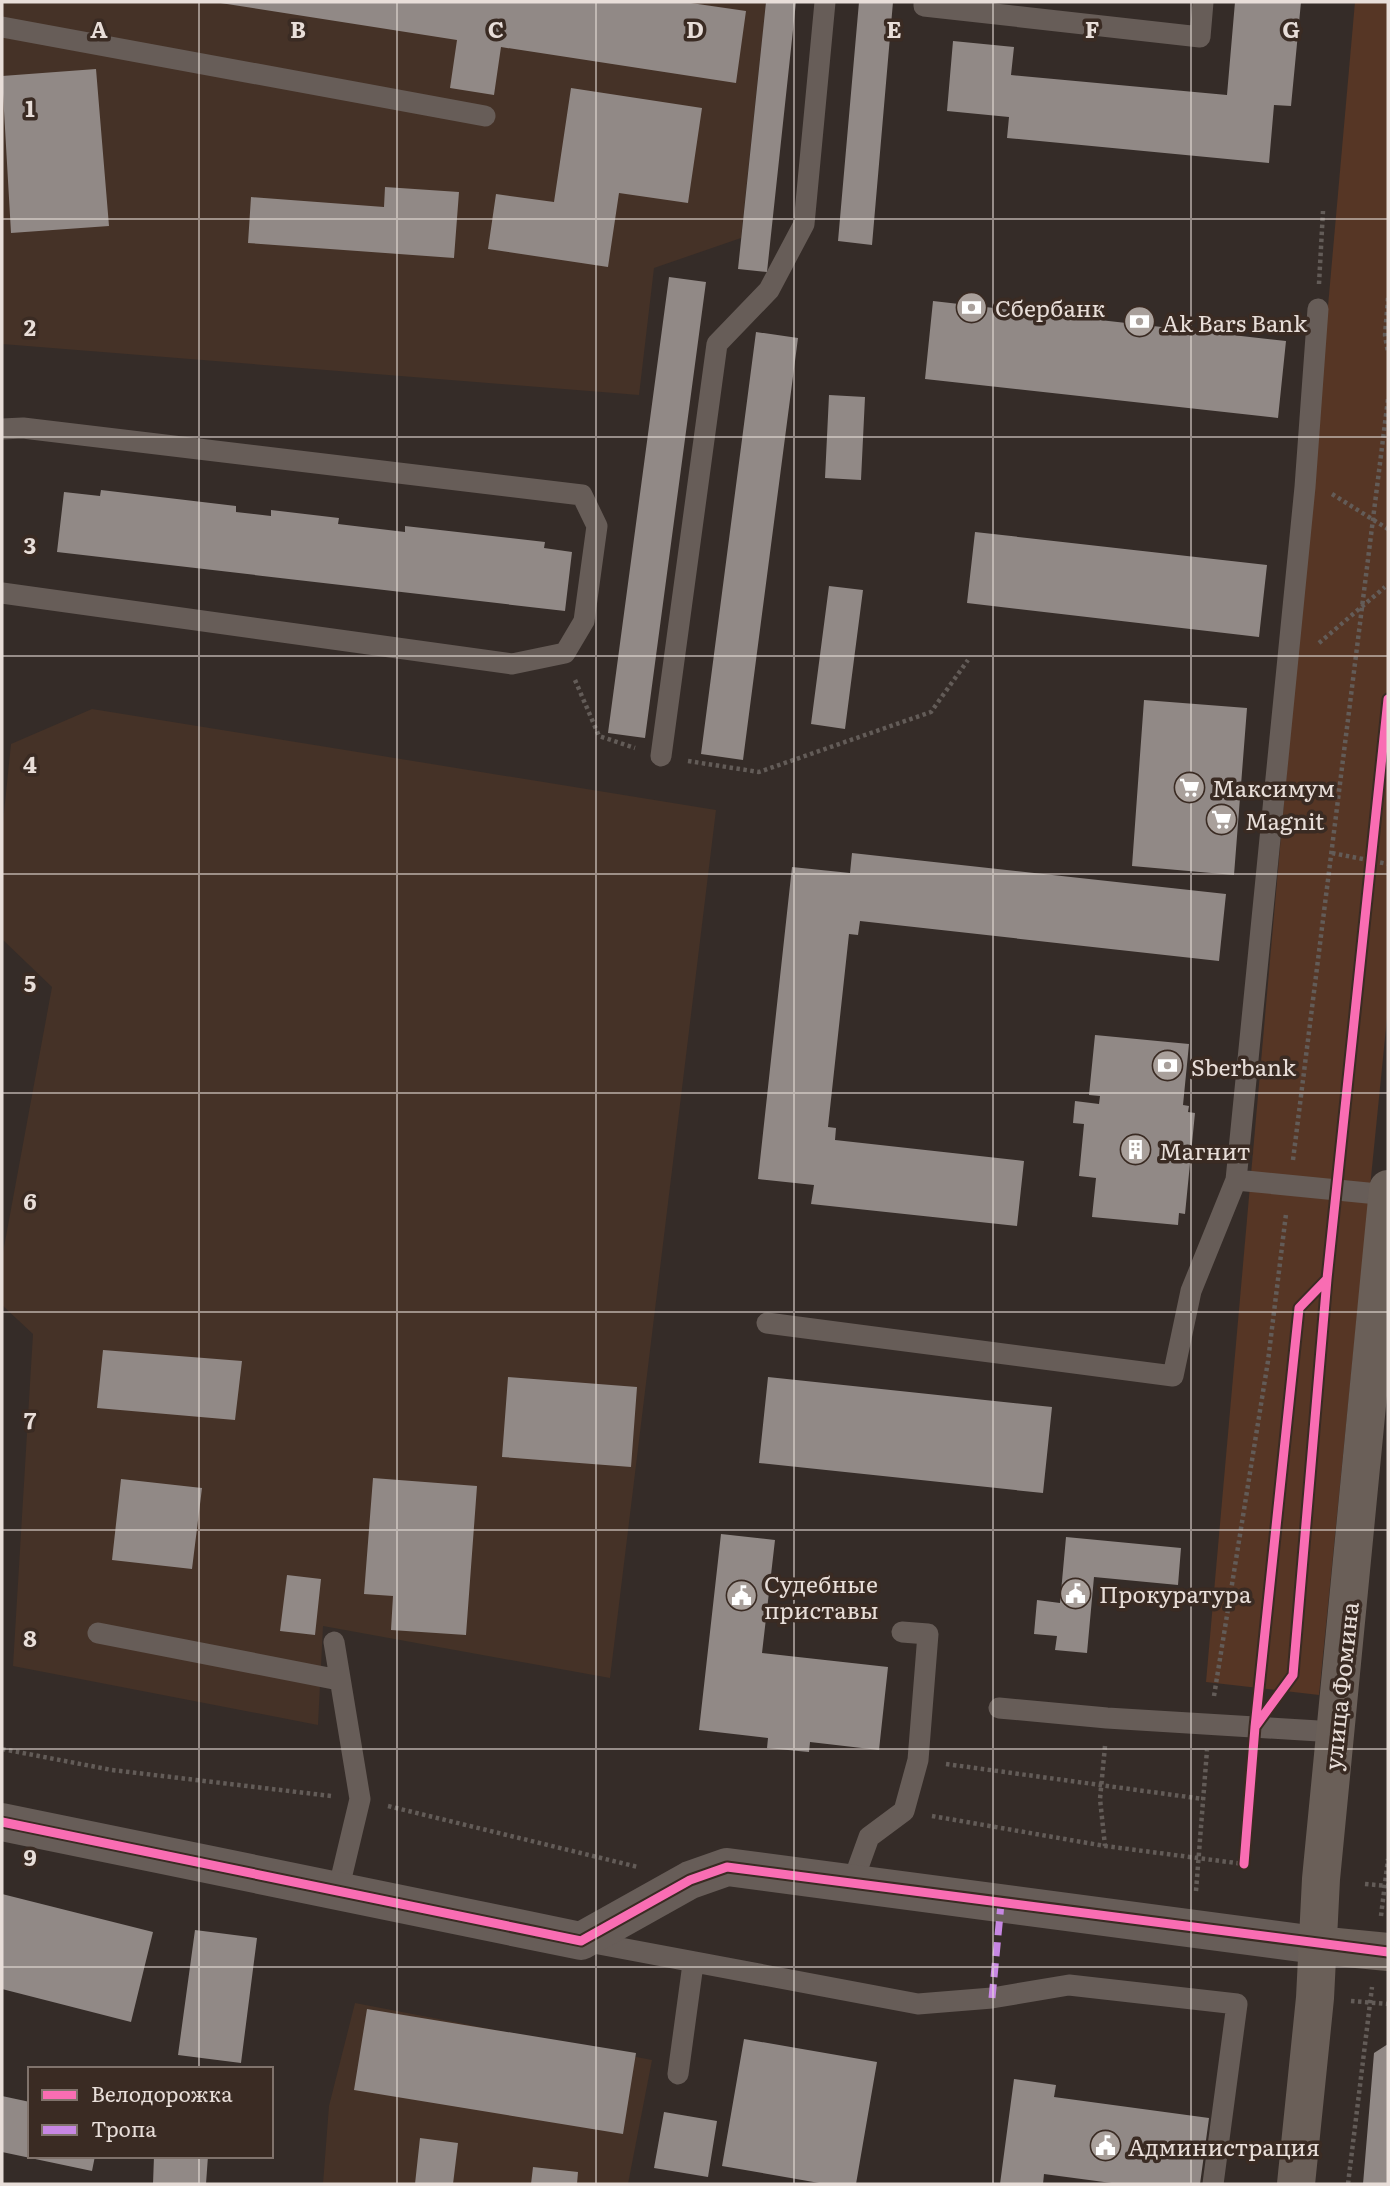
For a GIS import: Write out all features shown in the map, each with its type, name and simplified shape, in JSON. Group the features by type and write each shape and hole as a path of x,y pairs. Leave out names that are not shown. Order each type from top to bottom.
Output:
{"main road":[{"name":"улица Фомина","path":"1296,2184 1315,1998 1316,1945 1335,1732 1388,1189"},
{"path":"1316,1945 1382,1952"}],"street":[{"path":"2,1822 580,1941 690,1880 727,1867 1316,1945"}],"lane":[{"path":"661,756 717,344 769,290 804,224 825,2"},
{"path":"925,2 924,6 1199,37 1203,2"},
{"path":"2,27 485,116"},
{"path":"767,1323 1173,1376 1191,1291 1236,1180 1305,487 1318,309"},
{"path":"2,429 23,428 582,495 597,526 584,621 565,653 512,664 2,593"},
{"path":"1236,1180 1388,1195"},
{"path":"852,1884 869,1837 904,1811 918,1760 929,1634 902,1632"},
{"path":"98,1633 339,1680"},
{"path":"334,1642 360,1799 338,1891"},
{"path":"999,1708 1107,1718 1335,1732"},
{"path":"580,1941 918,2004 992,1998 1069,1985 1237,2004 1213,2184"},
{"path":"678,2074 692,1964"}],"path":[{"path":"1321,256 1323,211"},
{"path":"1388,298 1385,335 1388,353"},
{"path":"1191,1927 1201,1858 1209,1725 1268,1361 1388,400"},
{"path":"1305,487 1328,492 1388,528"},
{"path":"1386,576 1388,598"},
{"path":"1287,673 1363,603 1385,587"},
{"path":"565,653 599,736 661,756 759,772 931,712 968,660"},
{"path":"1373,866 1374,848"},
{"path":"1332,853 1373,866 1388,864"},
{"path":"1105,1846 1101,1785 1107,1718"},
{"path":"2,1749 112,1770 360,1799 690,1880"},
{"path":"918,1760 1203,1799"},
{"path":"904,1811 1105,1846 1244,1864 1245,1850"},
{"path":"1349,2184 1370,2002 1382,1952 1388,1859"},
{"path":"1365,1884 1387,1886"},
{"path":"1346,2000 1388,2004"}],"shaded area":[{"path":"2,2 766,2 741,238 654,268 639,395 2,344"},
{"path":"1355,2 1388,2 1388,1008 1319,1695 1206,1682"},
{"path":"92,709 716,810 610,1678 323,1626 318,1725 13,1666 33,1334 2,1305 2,1258 52,987 2,939 2,832 11,744"},
{"path":"355,2003 652,2060 628,2184 323,2184 329,2106"}],"building":[{"path":"214,2 684,2 746,11 736,83 501,47 494,95 450,88 457,40"},
{"path":"766,2 796,2 767,272 738,269"},
{"path":"859,2 893,2 872,245 838,241"},
{"path":"1235,2 1301,2 1291,106 1274,105 1269,163 1007,138 1009,117 947,111 953,41 1014,47 1011,75 1227,95"},
{"path":"96,69 109,226 11,233 2,76"},
{"path":"571,88 702,108 688,203 619,193 608,267 488,249 496,194 554,202"},
{"path":"385,187 459,192 454,258 248,243 251,197 384,207"},
{"path":"669,277 706,282 645,738 608,733"},
{"path":"933,301 1286,341 1278,418 925,379"},
{"path":"756,332 798,338 743,760 701,754"},
{"path":"829,395 865,397 861,480 825,478"},
{"path":"101,490 236,506 236,512 271,516 271,510 339,518 338,524 405,532 405,526 545,542 544,548 572,552 565,611 57,552 64,492 100,496"},
{"path":"975,532 1267,565 1259,637 967,603"},
{"path":"829,586 863,590 845,729 811,724"},
{"name":"Максимум","path":"1144,700 1247,708 1234,875 1132,866"},
{"path":"852,853 1226,894 1219,961 860,921 858,935 849,934 828,1127 836,1128 835,1140 1024,1161 1017,1226 811,1204 814,1185 758,1179 792,867 850,873"},
{"name":"Магнит","path":"1095,1035 1189,1044 1183,1105 1189,1106 1188,1112 1195,1113 1185,1214 1179,1213 1178,1225 1092,1217 1096,1178 1079,1176 1084,1124 1073,1123 1075,1101 1099,1104 1100,1096 1089,1095"},
{"path":"103,1350 242,1361 235,1420 97,1408"},
{"path":"508,1377 637,1387 631,1467 502,1457"},
{"path":"768,1377 1052,1407 1043,1493 759,1463"},
{"path":"373,1478 477,1486 466,1635 391,1630 393,1596 364,1594"},
{"path":"121,1479 202,1488 192,1569 112,1560"},
{"name":"Судебные приставы","path":"721,1534 775,1540 762,1653 888,1667 879,1750 810,1742 809,1752 767,1748 768,1738 699,1730"},
{"name":"Прокуратура","path":"1066,1537 1181,1548 1178,1585 1094,1577 1087,1653 1055,1650 1057,1636 1034,1634 1037,1600 1060,1603"},
{"path":"287,1575 321,1579 315,1635 280,1631"},
{"path":"2,1894 153,1932 131,2022 2,1989"},
{"path":"195,1930 257,1938 241,2063 178,2055"},
{"path":"367,2009 636,2053 623,2134 354,2090"},
{"path":"744,2039 877,2062 856,2184 825,2184 722,2166"},
{"path":"1388,2044 1388,2184 1363,2184 1374,2053"},
{"name":"Администрация","path":"1014,2079 1056,2085 1054,2097 1209,2118 1200,2184 1119,2184 1044,2174 1043,2184 1000,2184"},
{"path":"2,2096 28,2102 28,2157 2,2152"},
{"path":"664,2112 717,2121 708,2177 654,2168"},
{"path":"420,2138 458,2143 453,2184 415,2184"},
{"path":"30,2158 95,2158 92,2171"},
{"path":"154,2158 208,2158 206,2184 153,2184"},
{"path":"533,2167 578,2172 577,2184 531,2184"}],"marked path":[{"path":"992,1998 1001,1904"}],"cycle path":[{"path":"1255,1727 1293,1675 1327,1279 1388,699"},
{"path":"1244,1864 1255,1727 1299,1308 1327,1279"},
{"path":"2,1822 581,1941 690,1880 727,1867 1388,1952"}],"place":[{"name":"Сбербанк","path":"972,307"},
{"name":"Ak Bars Bank","path":"1139,322"},
{"name":"Максимум","path":"1189,787"},
{"name":"Magnit","path":"1222,820"},
{"name":"Sberbank","path":"1168,1066"},
{"name":"Магнит","path":"1136,1150"},
{"name":"Прокуратура","path":"1076,1593"},
{"name":"Судебные приставы","path":"741,1596"},
{"name":"Администрация","path":"1105,2146"}]}
